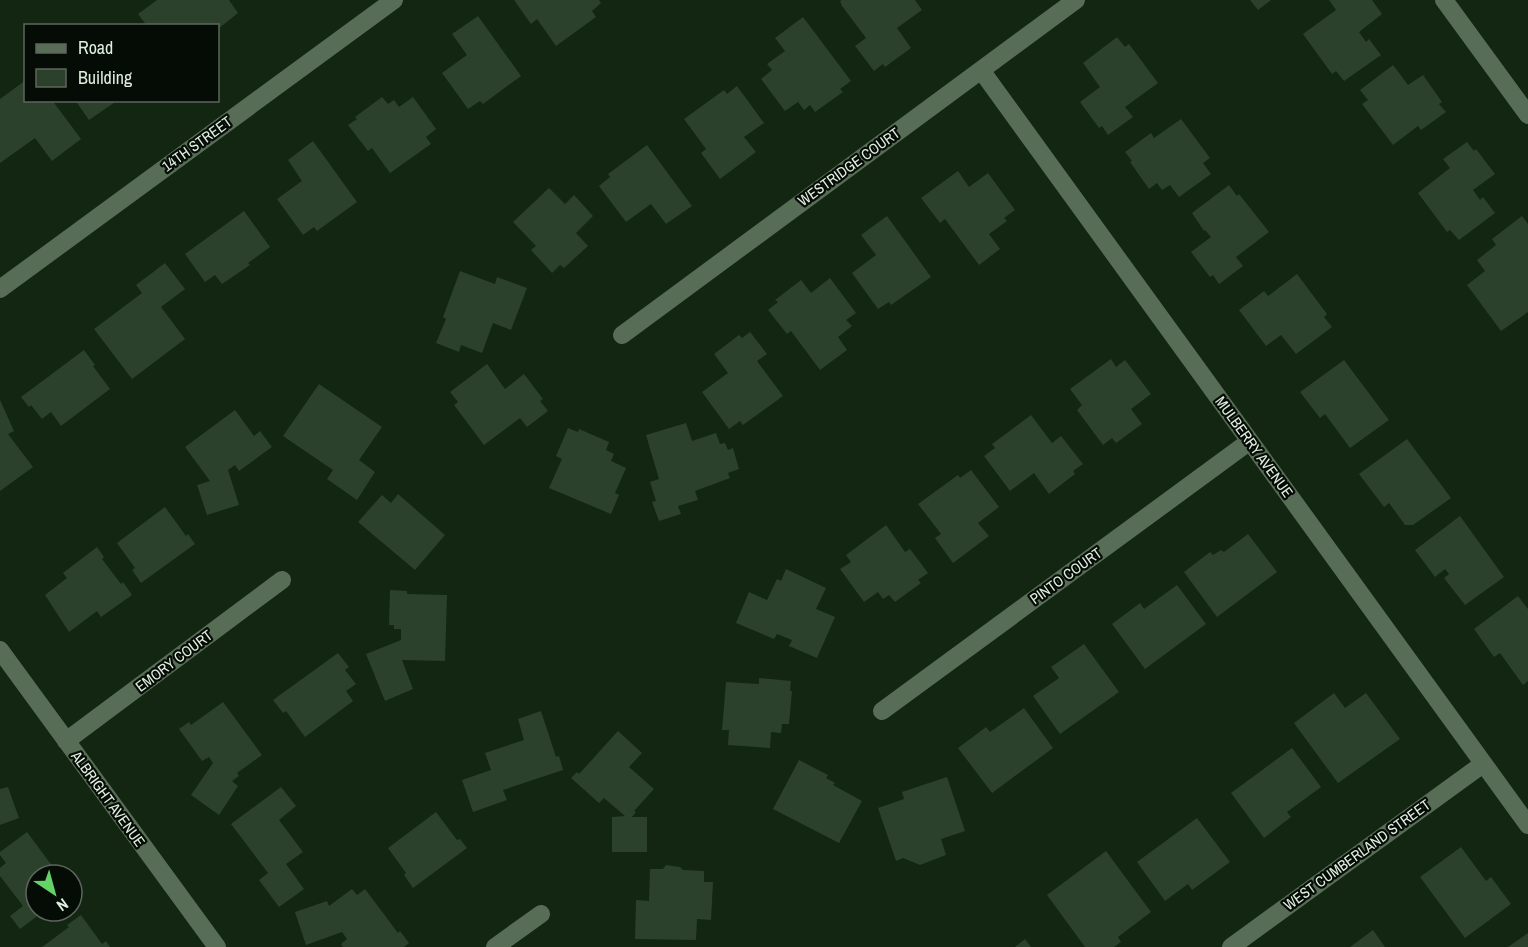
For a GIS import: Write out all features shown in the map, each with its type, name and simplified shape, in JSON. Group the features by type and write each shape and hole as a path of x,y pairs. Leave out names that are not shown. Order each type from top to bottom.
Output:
{"street":[{"name":"14TH STREET","path":"0,289 393,0"},
{"name":"WESTRIDGE COURT","path":"622,335 1076,0"},
{"path":"1444,0 1528,115"},
{"name":"MULBERRY AVENUE","path":"981,70 1528,825"},
{"name":"PINTO COURT","path":"882,711 1250,441"},
{"name":"EMORY COURT","path":"66,741 282,580"},
{"name":"ALBRIGHT AVENUE","path":"0,650 217,947"},
{"name":"WEST CUMBERLAND STREET","path":"1231,947 1483,764"},
{"path":"495,947 541,914"}],"building":[{"path":"157,0 229,0 238,13 219,28 219,24 146,24 138,14"},
{"path":"514,0 599,0 601,3 592,11 596,17 556,46 537,19 531,24"},
{"path":"915,0 922,10 897,28 911,48 885,67 883,64 874,71 855,46 866,38 842,6 840,1"},
{"path":"1250,0 1271,0 1258,10"},
{"path":"1329,0 1372,0 1382,14 1359,32 1366,42 1369,39 1381,55 1344,81 1336,71 1332,74 1303,34 1336,10"},
{"path":"478,16 521,76 483,104 480,101 468,109 442,73 467,55 452,34"},
{"path":"803,17 851,81 840,89 843,92 815,112 810,105 804,110 798,102 785,111 761,79 772,70 767,64 785,51 775,38"},
{"path":"1117,37 1125,47 1129,44 1158,83 1125,107 1133,117 1108,135 1102,126 1099,128 1080,102 1100,87 1083,63"},
{"path":"1393,65 1408,85 1423,75 1442,102 1439,104 1446,112 1421,130 1418,126 1393,145 1362,104 1368,100 1360,90"},
{"path":"24,81 24,102 53,102 81,139 52,161 35,138 0,163 0,99"},
{"path":"737,86 764,123 744,137 756,152 720,179 701,153 706,149 684,119 724,90 727,94"},
{"path":"382,97 388,104 394,100 399,107 413,97 436,129 426,137 431,144 390,173 372,148 368,151 348,125"},
{"path":"76,102 115,102 89,120"},
{"path":"1181,119 1210,158 1203,163 1211,174 1179,197 1170,185 1162,190 1157,183 1149,189 1125,152 1151,133 1154,138"},
{"path":"313,141 357,202 317,231 314,227 303,235 277,199 302,181 288,160"},
{"path":"1467,142 1474,151 1476,149 1495,174 1473,190 1480,200 1483,197 1495,213 1459,240 1450,230 1447,232 1418,193 1450,168 1443,159"},
{"path":"647,145 692,206 666,224 651,204 626,222 599,186 610,177 608,174"},
{"path":"958,171 969,187 988,173 1015,210 1004,218 1007,221 989,234 1000,249 979,265 945,219 940,223 921,198"},
{"path":"1229,185 1269,232 1236,257 1243,266 1219,284 1213,275 1210,277 1191,252 1211,237 1192,213"},
{"path":"549,188 565,204 574,195 593,216 576,233 588,246 564,268 560,265 552,273 531,250 536,246 513,222"},
{"path":"244,211 270,247 248,263 250,265 222,284 215,275 205,282 185,254"},
{"path":"887,216 931,277 891,305 889,302 878,309 852,273 876,255 861,235"},
{"path":"1522,216 1528,224 1528,312 1501,331 1467,285 1485,271 1477,260 1496,245 1492,239"},
{"path":"165,263 185,289 161,307 185,339 132,379 94,329 142,293 136,285"},
{"path":"460,271 495,284 497,277 527,288 511,330 493,323 482,353 461,345 459,352 436,343 446,319 443,317"},
{"path":"1297,274 1327,314 1324,317 1332,327 1296,354 1281,335 1266,346 1239,310 1264,291 1268,296"},
{"path":"830,278 856,313 846,320 852,326 838,337 847,350 820,370 791,331 787,334 768,310 778,302 775,300 801,280 811,293"},
{"path":"750,332 767,354 757,361 783,396 743,425 740,421 729,429 702,392 728,373 714,354 739,335 742,338"},
{"path":"84,350 110,389 61,426 51,412 42,419 21,397"},
{"path":"1111,359 1116,367 1125,360 1151,394 1131,409 1142,424 1116,443 1112,438 1103,445 1077,410 1082,405 1070,389"},
{"path":"1344,360 1389,420 1350,448 1325,414 1320,418 1300,392"},
{"path":"487,364 505,389 524,374 543,399 540,401 548,411 527,427 520,418 484,445 454,405 458,402 450,392"},
{"path":"319,384 382,427 359,460 375,472 357,500 327,479 333,470 283,436"},
{"path":"0,400 14,431 8,434 33,467 0,491"},
{"path":"235,410 254,436 260,431 272,447 239,471 235,465 228,470 239,505 207,515 197,485 210,481 185,447"},
{"path":"1031,415 1052,443 1061,436 1083,464 1073,471 1075,474 1049,494 1034,473 1010,491 984,456 995,448 992,444"},
{"path":"686,423 692,441 716,433 720,444 725,443 728,450 733,448 739,469 728,473 730,478 695,491 698,500 678,506 681,514 659,521 652,502 656,501 650,482 659,479 646,435"},
{"path":"568,428 578,432 579,429 609,442 606,450 614,454 611,461 626,468 615,493 619,495 611,514 549,488 562,459 556,456"},
{"path":"1407,439 1451,498 1413,525 1405,525 1389,503 1384,507 1359,474"},
{"path":"971,470 999,507 978,523 989,536 953,563 935,538 941,534 918,504 958,475 960,478"},
{"path":"398,494 445,535 415,570 358,522 382,495 391,503"},
{"path":"165,507 186,536 188,534 195,544 141,583 132,570 135,568 117,543"},
{"path":"1460,516 1504,577 1465,605 1444,578 1449,574 1445,569 1435,577 1415,550"},
{"path":"886,525 905,552 910,549 928,573 918,580 921,583 895,602 889,595 883,599 878,592 864,602 840,569 851,562 846,555"},
{"path":"1248,534 1277,572 1217,617 1184,572 1210,552 1213,555 1221,550 1224,552"},
{"path":"97,547 104,557 102,559 132,595 101,617 97,611 69,632 45,595 67,578 63,573"},
{"path":"786,569 826,588 816,609 835,617 817,658 789,646 792,640 777,634 774,639 736,623 749,592 767,600 777,579 781,581"},
{"path":"1177,585 1206,624 1145,669 1112,624 1140,603 1144,609"},
{"path":"390,590 407,591 407,594 447,595 445,661 402,660 413,689 385,701 366,654 401,640 401,629 394,629 394,625 389,625"},
{"path":"1518,596 1528,609 1528,681 1523,685 1500,653 1494,657 1474,629"},
{"path":"1084,644 1119,692 1060,734 1033,696 1059,678 1051,667"},
{"path":"338,653 349,667 345,670 356,684 346,691 353,701 305,737 286,711 283,713 273,700"},
{"path":"759,678 791,681 789,724 782,724 781,733 771,732 770,748 728,745 729,730 722,730 726,682 759,684"},
{"path":"1334,693 1345,708 1366,693 1400,739 1338,783 1294,723"},
{"path":"223,702 262,755 237,773 239,776 232,781 238,786 219,815 191,795 213,763 209,757 202,761 179,729 189,722 191,725"},
{"path":"1024,708 1053,748 992,793 958,748 986,727 990,732"},
{"path":"541,711 556,757 559,756 563,770 503,790 507,800 473,812 462,780 491,770 485,753 524,740 518,719"},
{"path":"618,731 642,753 629,767 654,789 634,811 636,812 632,817 647,817 647,852 612,852 612,817 625,816 604,798 599,803 571,778 577,772 579,774"},
{"path":"1292,748 1321,787 1287,812 1291,817 1264,838 1231,793"},
{"path":"799,760 828,775 826,778 835,783 833,785 862,801 839,843 773,809"},
{"path":"947,777 965,831 941,839 946,855 920,865 903,858 896,861 878,808 904,799 902,792"},
{"path":"8,787 19,818 0,825 0,789"},
{"path":"281,787 296,806 279,820 303,852 286,864 304,889 279,907 259,880 268,873 231,824"},
{"path":"436,812 457,840 460,839 467,848 413,888 404,875 406,873 388,848"},
{"path":"1197,818 1230,862 1192,890 1188,884 1165,901 1137,862"},
{"path":"27,832 50,863 24,863 24,923 28,923 20,929 10,916 23,906 0,876 0,868 6,863 0,852"},
{"path":"1461,847 1486,881 1491,877 1511,904 1465,938 1420,877"},
{"path":"1106,851 1151,912 1118,937 1121,942 1114,947 1085,947 1047,895"},
{"path":"666,865 680,867 683,870 704,871 704,882 713,882 711,920 697,919 696,940 635,939 636,900 649,901 650,869 663,869"},
{"path":"352,889 357,895 365,889 398,933 400,931 409,943 404,947 343,947 341,944 347,939 342,932 306,945 295,912 327,901 329,906"},
{"path":"84,919 102,944 106,941 110,947 42,947 69,927 67,925 84,923"},
{"path":"1373,930 1385,947 1350,947"},
{"path":"1528,933 1528,947 1508,947"},
{"path":"1025,939 1031,947 1015,947"}]}
